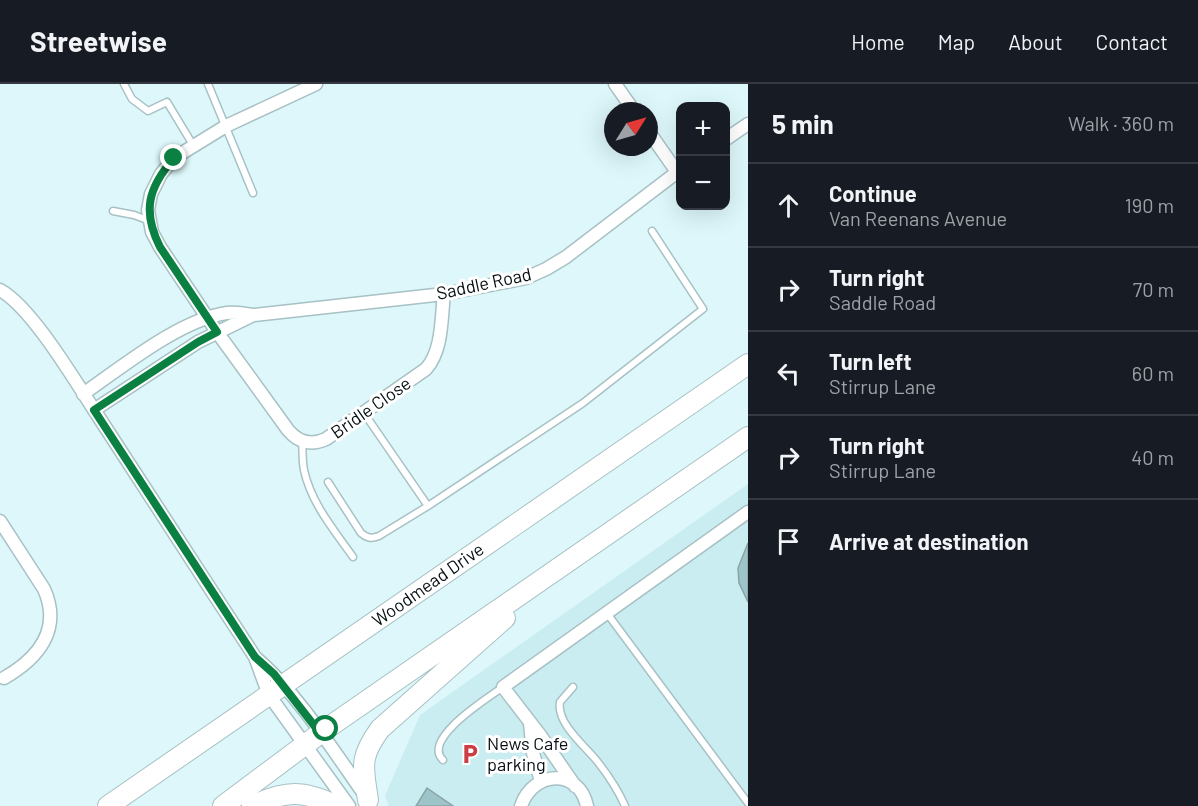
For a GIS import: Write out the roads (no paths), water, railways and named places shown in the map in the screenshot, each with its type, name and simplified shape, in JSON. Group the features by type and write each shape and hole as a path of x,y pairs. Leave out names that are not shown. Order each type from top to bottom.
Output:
{"main road":[{"name":"Woodmead Drive","path":"108,806 748,364"},
{"path":"223,806 312,739 748,437"},
{"path":"370,803 363,765 367,747 380,729 408,701 574,557"},
{"path":"252,806 268,798 295,792 321,798 337,806"}],"street":[{"path":"302,441 288,430 217,332 160,247 152,232 148,210 151,194 160,174 174,158 226,126 316,84"},
{"path":"615,84 628,102"},
{"path":"730,136 748,124"},
{"path":"658,144 676,167"},
{"name":"Saddle Road","path":"83,393 163,340 207,317 229,313 254,315 444,294 526,278 566,257 676,173"},
{"path":"0,290 8,294 23,309 83,393 276,690 312,739 370,803"},
{"name":"Bridle Close","path":"302,441 313,443 326,439 432,363 437,350 444,294"},
{"name":"Saddle Road","path":"94,410 198,342 254,315"},
{"path":"587,806 582,793 503,687 606,611 748,512"},
{"path":"0,521 44,589 50,601 52,614 49,631 32,659 4,678"},
{"path":"276,690 312,739 349,806"},
{"path":"530,723 533,753 541,781"},
{"path":"521,806 531,787 541,781 559,778 575,786"}],"lane":[{"path":"124,84 132,99 148,111 167,102 193,145"},
{"path":"208,84 253,193"},
{"path":"113,211 150,221"},
{"path":"328,482 361,533 372,538 379,536 583,403 703,309 652,231"},
{"path":"364,412 428,506"},
{"path":"302,441 303,467 308,484 318,506 353,557"},
{"path":"606,611 748,803"},
{"path":"442,760 437,747 456,721 503,687"},
{"path":"573,687 560,702 561,714 572,734 597,761 617,789 625,806"}],"place":[{"name":"News Cafe parking","path":"470,754"}]}
